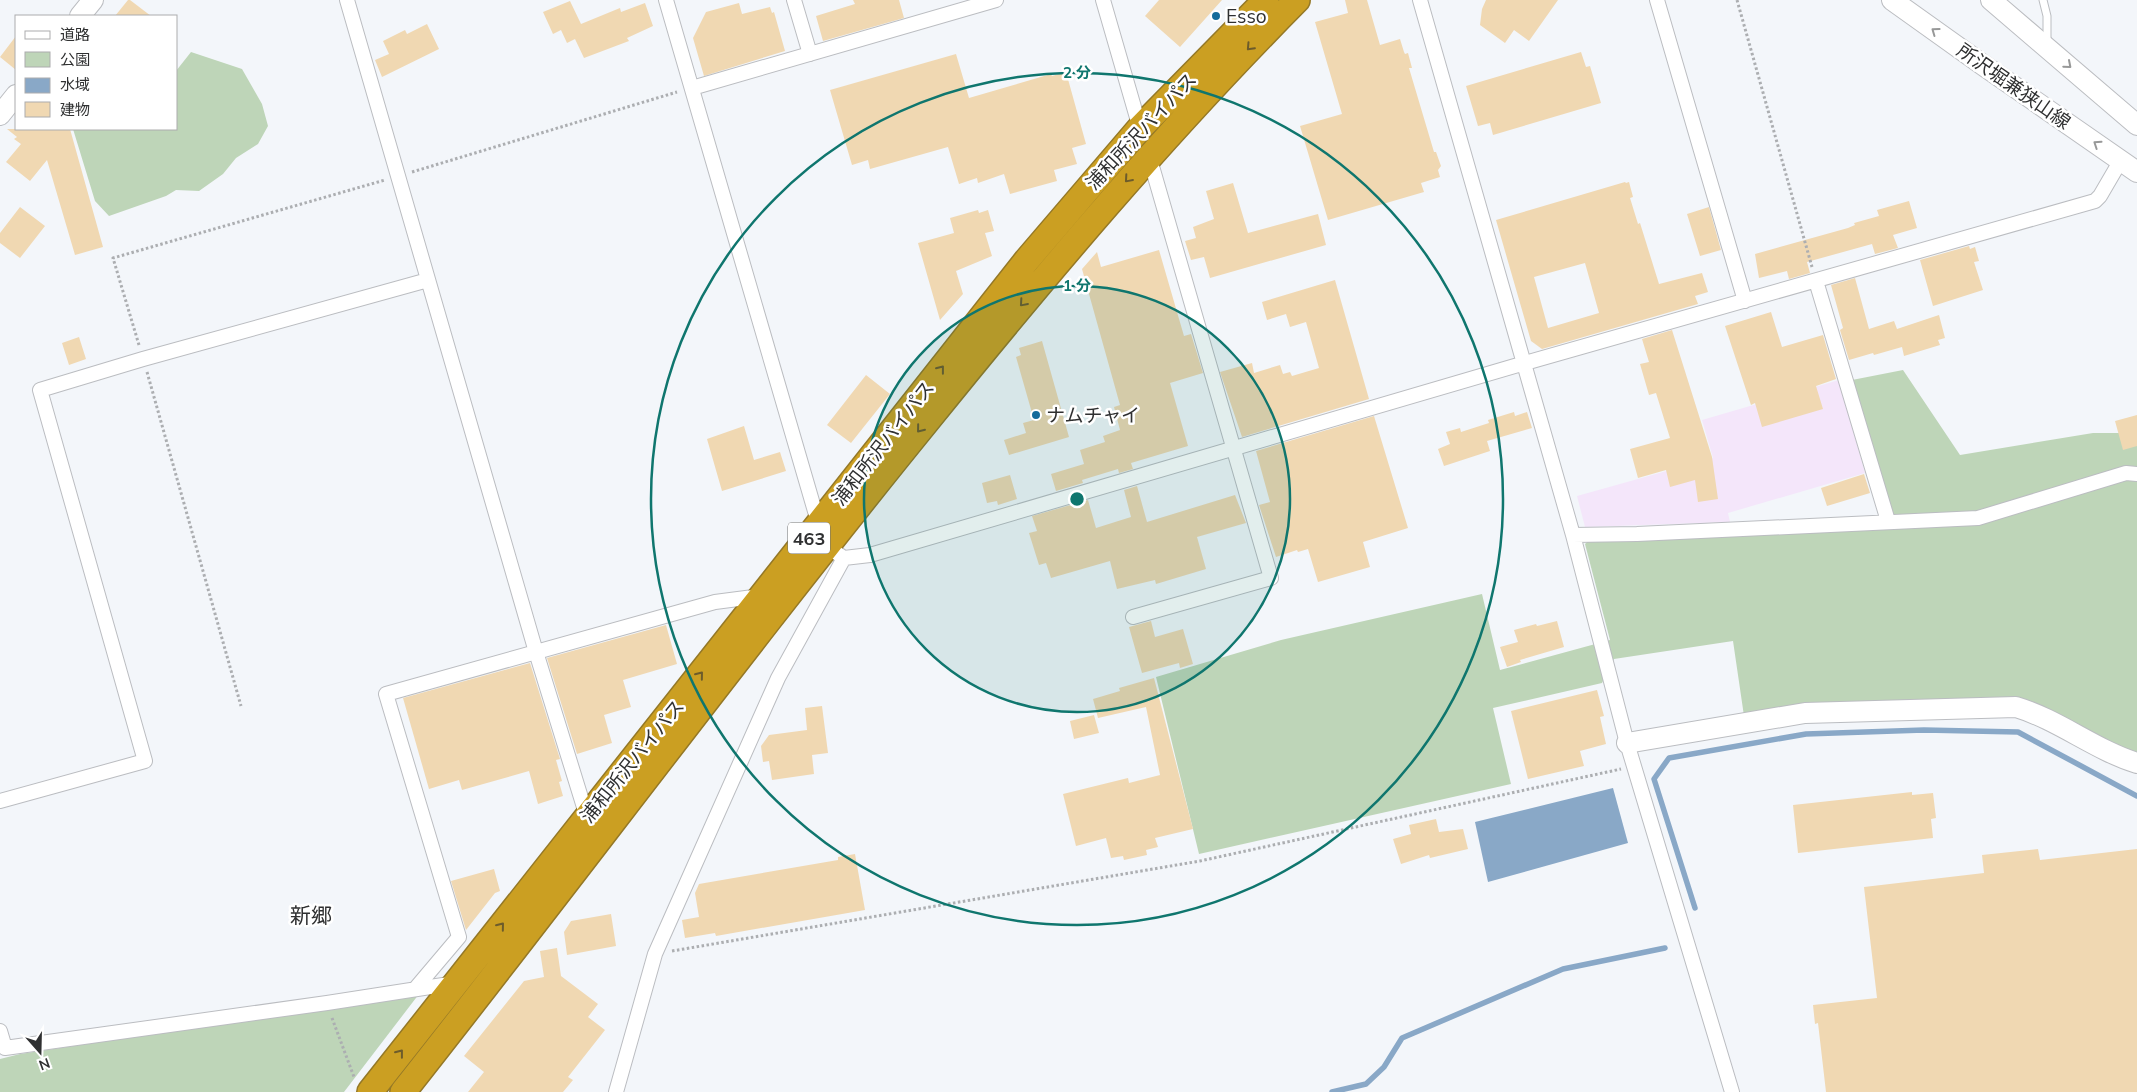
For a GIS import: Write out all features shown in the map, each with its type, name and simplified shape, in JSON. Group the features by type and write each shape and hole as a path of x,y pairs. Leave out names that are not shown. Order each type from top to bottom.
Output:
{"highway":[{"name":"浦和所沢バイパス","path":"364,1088 456,983 764,596 829,543 1027,260 1140,128 1266,0"},
{"name":"浦和所沢バイパス","path":"403,1092 829,543 1017,309 1149,156 1297,0"}],"street":[{"path":"81,15 93,0"},
{"path":"347,0 536,652 587,817"},
{"path":"616,1092 655,954 778,678 829,543 666,0"},
{"path":"794,0 810,54"},
{"path":"692,88 996,0"},
{"path":"1103,0 1140,128"},
{"path":"1420,0 1573,535 1627,743 1693,956 1732,1092"},
{"path":"1657,0 1745,301"},
{"name":"所沢堀兼狭山線","path":"1892,0 2129,166"},
{"path":"1991,0 2137,125"},
{"path":"0,115 15,96"},
{"path":"1133,616 1270,578 1149,156"},
{"path":"829,543 870,555 1525,363 2095,201 2129,166"},
{"path":"0,801 145,761 40,390 152,356 428,280"},
{"path":"1816,281 1888,521"},
{"path":"1573,535 1637,534 1978,518 2126,472 2137,474"},
{"path":"415,989 459,937 386,694 714,602 764,596"},
{"path":"1627,743 1805,713 2016,707 2035,713 2121,758 2137,763"},
{"path":"0,1031 5,1048 456,983"}],"lane":[{"path":"2043,0 2047,16 2047,48"}],"path":[{"path":"1737,0 1816,281"},
{"path":"655,954 1200,860 1634,766"},
{"path":"327,1003 364,1088"}],"shaded area":[{"path":"1839,380 1865,473 1728,513 1730,522 1585,527 1577,496 1713,458 1702,420"}],"green space":[{"path":"191,52 242,69 262,104 268,126 258,144 236,158 223,174 199,191 176,190 166,196 109,216 95,201 73,130 178,130 178,68"},
{"path":"1903,370 1960,455 2093,433 2137,433 2137,752 2109,743 2029,701 1744,716 1733,641 1614,659 1602,683 1493,708 1511,784 1199,854 1156,677 1281,640 1482,594 1500,670 1610,640 1585,544 1591,538 1898,529 1852,380"},
{"path":"419,994 344,1092 0,1092 0,1059 20,1054"}],"water":[{"path":"1613,788 1628,843 1488,882 1475,822"}],"building":[{"path":"130,0 150,15 116,15"},
{"path":"853,0 899,0 904,18 823,41 816,16 855,4"},
{"path":"1159,0 1222,0 1180,47 1145,16"},
{"path":"1345,0 1367,0 1380,45 1400,39 1405,54 1408,53 1412,68 1409,68 1434,152 1436,152 1441,166 1438,170 1440,177 1421,183 1424,192 1328,220 1300,126 1342,114 1315,22 1348,13"},
{"path":"1486,0 1558,0 1529,41 1514,30 1505,43 1480,25 1482,9"},
{"path":"570,1 581,24 620,8 621,12 645,3 653,26 627,38 629,41 584,58 575,39 567,43 561,30 553,34 543,12"},
{"path":"739,3 742,14 770,7 772,13 774,12 785,51 704,76 693,38 706,12"},
{"path":"427,24 439,49 382,77 375,60 389,54 383,41 405,30 407,34"},
{"path":"15,37 15,69 0,57"},
{"path":"1581,52 1586,67 1590,66 1601,103 1493,135 1490,123 1478,126 1466,86"},
{"path":"956,54 969,98 1051,74 1052,76 1066,72 1086,144 1072,148 1077,164 1054,170 1057,181 1010,194 1004,174 978,183 977,178 959,184 948,147 870,169 868,160 852,165 830,90"},
{"path":"7,129 70,130 103,247 75,255 47,160 30,181 6,162 21,144 14,139 17,137"},
{"path":"1629,182 1633,197 1630,198 1659,284 1702,273 1708,292 1695,296 1698,304 1542,349 1531,341 1496,220","holes":["1585,263 1599,313 1548,328 1534,277"]},
{"path":"1233,183 1248,233 1318,214 1326,245 1210,278 1204,257 1191,260 1185,241 1196,238 1193,227 1214,219 1206,191"},
{"path":"1909,201 1917,228 1893,235 1898,248 1875,254 1872,244 1807,262 1810,273 1789,279 1787,271 1759,278 1755,254 1848,228 1855,225 1854,223 1879,216 1877,210"},
{"path":"20,207 45,226 20,258 0,243 0,233"},
{"path":"1709,207 1721,250 1700,256 1687,214"},
{"path":"978,210 979,213 988,210 994,231 985,233 992,256 956,271 963,294 940,320 918,243 954,233 950,218"},
{"path":"1969,246 1970,249 1975,247 1979,261 1974,262 1983,290 1933,306 1920,260"},
{"path":"1159,250 1184,336 1191,334 1203,373 1170,383 1188,446 1131,463 1133,469 1119,473 1118,469 1082,480 1083,483 1056,491 1051,474 1084,464 1080,450 1105,442 1103,436 1120,430 1114,407 1120,405 1082,269 1097,252 1101,267"},
{"path":"1855,278 1869,329 1894,321 1897,329 1939,315 1945,338 1938,340 1940,345 1904,356 1902,347 1849,360 1840,330 1843,328 1831,285"},
{"path":"1335,280 1369,399 1242,437 1220,372 1252,363 1254,373 1280,365 1283,374 1290,372 1292,376 1319,368 1306,322 1290,327 1286,314 1267,320 1262,302"},
{"path":"1771,312 1782,347 1823,335 1836,379 1816,386 1823,409 1762,427 1755,403 1751,405 1725,326"},
{"path":"1672,330 1712,457 1718,499 1698,502 1695,480 1670,487 1666,470 1638,478 1630,449 1670,438 1656,393 1649,395 1640,364 1649,362 1642,339"},
{"path":"79,337 86,359 69,365 62,343"},
{"path":"1042,341 1069,437 1009,455 1004,440 1026,433 1023,423 1034,420 1016,357 1021,355 1019,348"},
{"path":"866,375 890,394 851,443 827,425"},
{"path":"1514,412 1515,416 1527,412 1532,428 1487,441 1490,451 1444,466 1438,449 1450,444 1446,432 1460,428 1461,432 1489,423 1488,420"},
{"path":"2137,415 2137,446 2123,450 2115,421"},
{"path":"1374,416 1408,528 1363,542 1370,567 1318,582 1308,549 1298,552 1297,550 1276,557 1259,505 1270,502 1256,451"},
{"path":"744,426 754,460 780,452 786,471 722,491 707,439"},
{"path":"1864,474 1870,493 1827,506 1821,488"},
{"path":"1010,475 1017,499 998,505 997,501 987,503 982,483"},
{"path":"1137,486 1147,522 1235,495 1246,523 1197,537 1206,569 1156,584 1155,580 1117,589 1110,561 1051,578 1046,563 1039,565 1029,533 1037,531 1032,516 1088,500 1096,528 1131,517 1124,490"},
{"path":"1151,621 1155,637 1183,629 1193,664 1180,668 1179,663 1142,673 1129,627"},
{"path":"1557,621 1564,647 1520,660 1521,662 1507,667 1500,647 1518,642 1514,630"},
{"path":"666,625 677,664 623,680 631,707 604,715 612,743 577,754 547,658"},
{"path":"530,663 560,759 556,760 562,781 559,782 563,796 538,804 529,771 462,790 459,780 429,789 403,698"},
{"path":"1154,678 1193,829 1155,838 1158,847 1146,850 1147,855 1124,860 1123,856 1111,858 1106,838 1076,846 1063,794 1128,778 1129,783 1160,775 1146,707 1098,718 1093,699 1120,691 1119,688"},
{"path":"1597,690 1604,716 1600,717 1606,744 1580,751 1584,766 1528,779 1511,711"},
{"path":"822,706 828,753 812,755 814,774 772,780 769,761 763,762 761,746 769,735 807,730 805,708"},
{"path":"1094,715 1099,733 1074,739 1070,721"},
{"path":"1912,792 1912,795 1933,793 1936,818 1931,819 1933,838 1798,853 1793,805"},
{"path":"1436,819 1439,832 1463,829 1468,849 1430,858 1429,855 1401,864 1393,839 1411,834 1409,825"},
{"path":"2038,849 2040,860 2137,849 2137,1092 1826,1092 1818,1023 1815,1024 1813,1005 1877,998 1864,887 1984,873 1982,855"},
{"path":"855,854 865,910 716,936 715,933 685,938 682,920 699,917 695,893 699,884 838,860 838,857"},
{"path":"494,869 500,891 495,893 466,930 451,881"},
{"path":"611,914 616,946 567,955 564,932 571,921"},
{"path":"557,948 561,976 598,1004 588,1017 605,1030 568,1077 573,1080 563,1092 468,1092 484,1072 464,1056 524,981 544,977 540,951"}],"waterway":[{"path":"1695,908 1654,779 1669,758 1806,734 1924,730 2018,732 2137,796"},
{"path":"1332,1092 1366,1084 1384,1067 1402,1038 1563,969 1665,948"}],"place":[{"name":"Esso","path":"1216,16"},
{"name":"ナムチャイ","path":"1036,415"}],"district":[{"name":"新郷","path":"311,915"}]}
